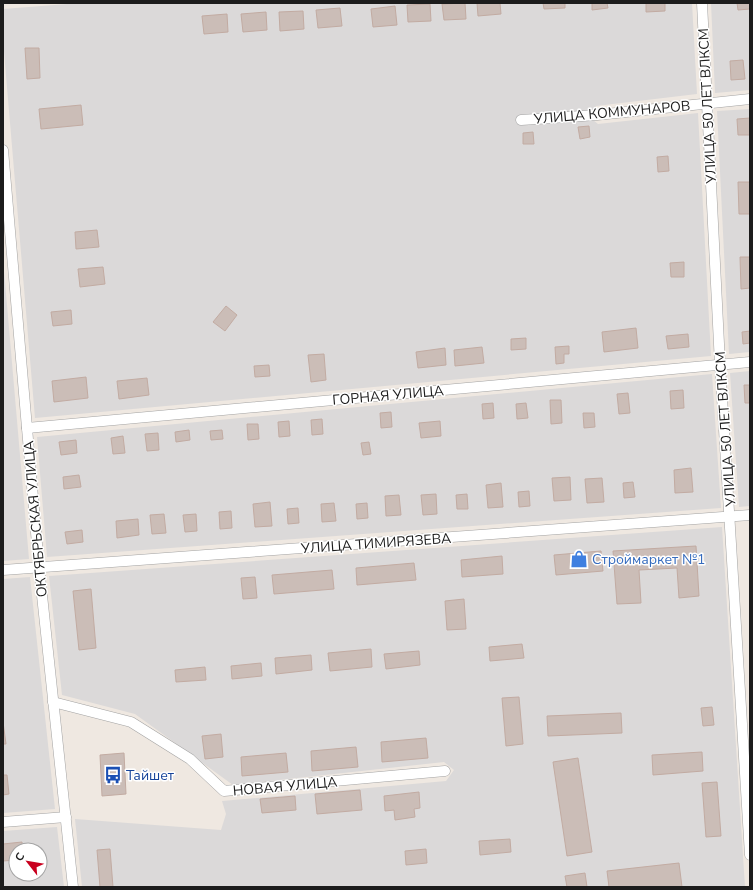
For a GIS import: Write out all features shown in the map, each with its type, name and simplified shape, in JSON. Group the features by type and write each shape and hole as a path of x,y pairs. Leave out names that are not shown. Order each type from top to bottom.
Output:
{"street":[{"name":"УЛИЦА 50 ЛЕТ ВЛКСМ","path":"702,3 720,364 731,517 750,855"},
{"name":"УЛИЦА КОММУНАРОВ","path":"521,120 597,115 707,102 750,99"},
{"name":"ОКТЯБРЬСКАЯ УЛИЦА","path":"3,150 39,567 73,887"},
{"name":"ГОРНАЯ УЛИЦА","path":"27,428 750,362"},
{"name":"УЛИЦА ТИМИРЯЗЕВА","path":"3,570 750,515"},
{"name":"НОВАЯ УЛИЦА","path":"53,702 131,722 190,759 224,791 445,771"},
{"path":"3,822 66,817"}],"shaded area":[{"path":"80,3 692,3 697,94 596,106 588,116 598,124 698,113 711,356 35,418 3,40 3,9"},
{"path":"711,3 750,3 750,90 715,93"},
{"path":"750,109 750,352 729,354 717,111"},
{"path":"3,259 29,559 3,561"},
{"path":"750,371 750,506 739,507 730,373"},
{"path":"712,374 721,508 47,557 37,437"},
{"path":"722,527 745,887 82,887 75,819 221,830 226,814 222,801 446,781 454,770 444,762 233,785 135,714 62,695 49,576"},
{"path":"30,577 55,809 3,813 3,579"},
{"path":"57,827 64,887 3,887 3,831"}],"building":[{"path":"465,3 466,19 444,20 442,4"},
{"path":"477,3 500,3 501,14 478,16"},
{"path":"543,3 565,3 565,8 544,9"},
{"path":"592,3 607,3 608,8 592,10"},
{"path":"646,3 665,3 665,11 646,12"},
{"path":"737,3 750,3 750,9 738,10"},
{"path":"430,4 431,21 408,22 407,5"},
{"path":"395,6 397,25 373,27 371,9"},
{"path":"340,8 342,26 318,28 316,10"},
{"path":"303,11 304,29 280,31 279,12"},
{"path":"266,12 267,30 243,32 241,14"},
{"path":"227,14 228,32 204,34 202,16"},
{"path":"25,48 39,48 40,78 27,79"},
{"path":"743,60 745,79 731,80 730,61"},
{"path":"81,105 83,125 41,129 39,109"},
{"path":"750,118 750,135 738,135 737,119"},
{"path":"589,126 590,137 580,139 578,127"},
{"path":"533,132 534,144 523,144 523,133"},
{"path":"668,156 669,171 658,172 657,157"},
{"path":"738,182 750,182 750,214 739,214"},
{"path":"97,230 99,247 76,249 75,232"},
{"path":"740,257 750,257 750,288 741,289"},
{"path":"684,262 684,277 671,277 670,263"},
{"path":"103,267 105,284 80,287 78,269"},
{"path":"226,306 237,315 225,331 213,322"},
{"path":"71,310 72,324 53,326 51,312"},
{"path":"636,328 638,348 604,352 602,332"},
{"path":"750,331 750,343 743,344 742,332"},
{"path":"688,334 689,347 668,349 666,336"},
{"path":"526,338 526,349 511,350 511,339"},
{"path":"569,346 569,354 564,354 564,363 556,364 555,347"},
{"path":"482,347 484,363 455,366 454,350"},
{"path":"445,348 446,365 418,368 416,352"},
{"path":"324,354 326,380 311,382 308,355"},
{"path":"269,365 270,376 255,377 254,366"},
{"path":"86,377 88,398 54,402 52,381"},
{"path":"147,378 149,395 119,399 117,381"},
{"path":"744,385 750,385 750,403 745,403"},
{"path":"683,390 684,408 671,409 670,391"},
{"path":"628,393 630,413 619,414 617,394"},
{"path":"550,400 561,400 562,423 551,424"},
{"path":"493,403 494,418 483,419 482,404"},
{"path":"526,403 528,418 517,419 516,404"},
{"path":"391,412 392,427 381,428 380,413"},
{"path":"583,413 594,413 595,427 584,428"},
{"path":"322,419 323,434 312,435 311,420"},
{"path":"289,421 290,436 279,437 278,422"},
{"path":"440,421 441,436 421,438 419,423"},
{"path":"247,424 258,424 259,439 248,440"},
{"path":"189,430 190,440 176,442 175,432"},
{"path":"222,430 223,439 211,440 210,431"},
{"path":"158,433 159,450 147,451 145,434"},
{"path":"123,436 125,453 113,454 111,438"},
{"path":"76,440 77,453 61,455 59,442"},
{"path":"369,442 371,454 363,455 361,443"},
{"path":"691,468 693,492 675,493 674,470"},
{"path":"79,475 81,487 64,489 63,477"},
{"path":"570,477 571,500 554,501 552,478"},
{"path":"602,478 604,502 587,503 585,479"},
{"path":"633,482 635,497 624,498 623,483"},
{"path":"501,483 503,507 488,508 486,485"},
{"path":"529,491 530,506 519,507 518,492"},
{"path":"436,494 437,514 423,515 421,495"},
{"path":"467,494 468,509 457,509 456,495"},
{"path":"399,495 401,515 386,516 385,496"},
{"path":"270,502 272,526 255,527 253,504"},
{"path":"334,503 336,521 322,522 321,504"},
{"path":"367,503 368,518 357,519 356,504"},
{"path":"298,508 299,523 288,524 287,509"},
{"path":"231,511 232,528 220,529 219,512"},
{"path":"164,514 166,533 152,534 150,515"},
{"path":"196,514 197,531 185,532 183,515"},
{"path":"138,519 139,535 117,538 116,521"},
{"path":"82,530 83,542 67,544 65,532"},
{"path":"696,546 699,596 679,598 677,568 639,570 641,603 617,604 613,551"},
{"path":"601,551 603,571 556,575 554,555"},
{"path":"502,556 503,574 462,577 461,560"},
{"path":"414,563 416,580 357,585 356,568"},
{"path":"332,570 334,589 274,594 272,575"},
{"path":"255,577 257,598 243,599 241,578"},
{"path":"91,589 96,648 79,650 73,591"},
{"path":"464,599 466,629 447,630 445,601"},
{"path":"522,644 524,658 490,661 489,647"},
{"path":"371,649 372,667 330,671 328,653"},
{"path":"419,651 420,665 386,669 384,654"},
{"path":"311,655 312,670 276,674 275,658"},
{"path":"261,663 262,676 232,679 231,666"},
{"path":"205,667 206,680 176,682 175,670"},
{"path":"519,697 523,744 506,746 502,698"},
{"path":"712,707 714,725 703,726 701,708"},
{"path":"621,713 622,733 548,736 547,716"},
{"path":"3,722 6,744 3,744"},
{"path":"221,734 223,757 205,759 202,736"},
{"path":"426,738 428,758 382,762 381,742"},
{"path":"356,747 358,767 312,771 311,751"},
{"path":"702,752 703,771 653,775 652,755"},
{"name":"Тайшет","path":"124,753 126,794 102,796 100,755"},
{"path":"286,753 288,772 242,776 241,757"},
{"path":"578,758 592,852 567,856 553,762"},
{"path":"3,775 7,775 9,794 3,795"},
{"path":"717,782 721,836 706,837 702,783"},
{"path":"360,790 362,810 317,814 315,794"},
{"path":"419,792 420,808 414,809 415,817 395,820 394,810 385,811 384,796"},
{"path":"295,796 296,810 262,813 260,799"},
{"path":"510,839 511,852 480,855 479,841"},
{"path":"8,843 8,861 3,861 3,844"},
{"path":"110,849 113,887 100,887 97,850"},
{"path":"426,849 427,863 406,865 405,851"},
{"path":"679,863 682,887 609,887 607,871"},
{"path":"585,873 587,887 567,887 565,876"}],"place":[{"name":"Строймаркет №1","path":"579,559"},
{"name":"Тайшет","path":"113,775"}]}
